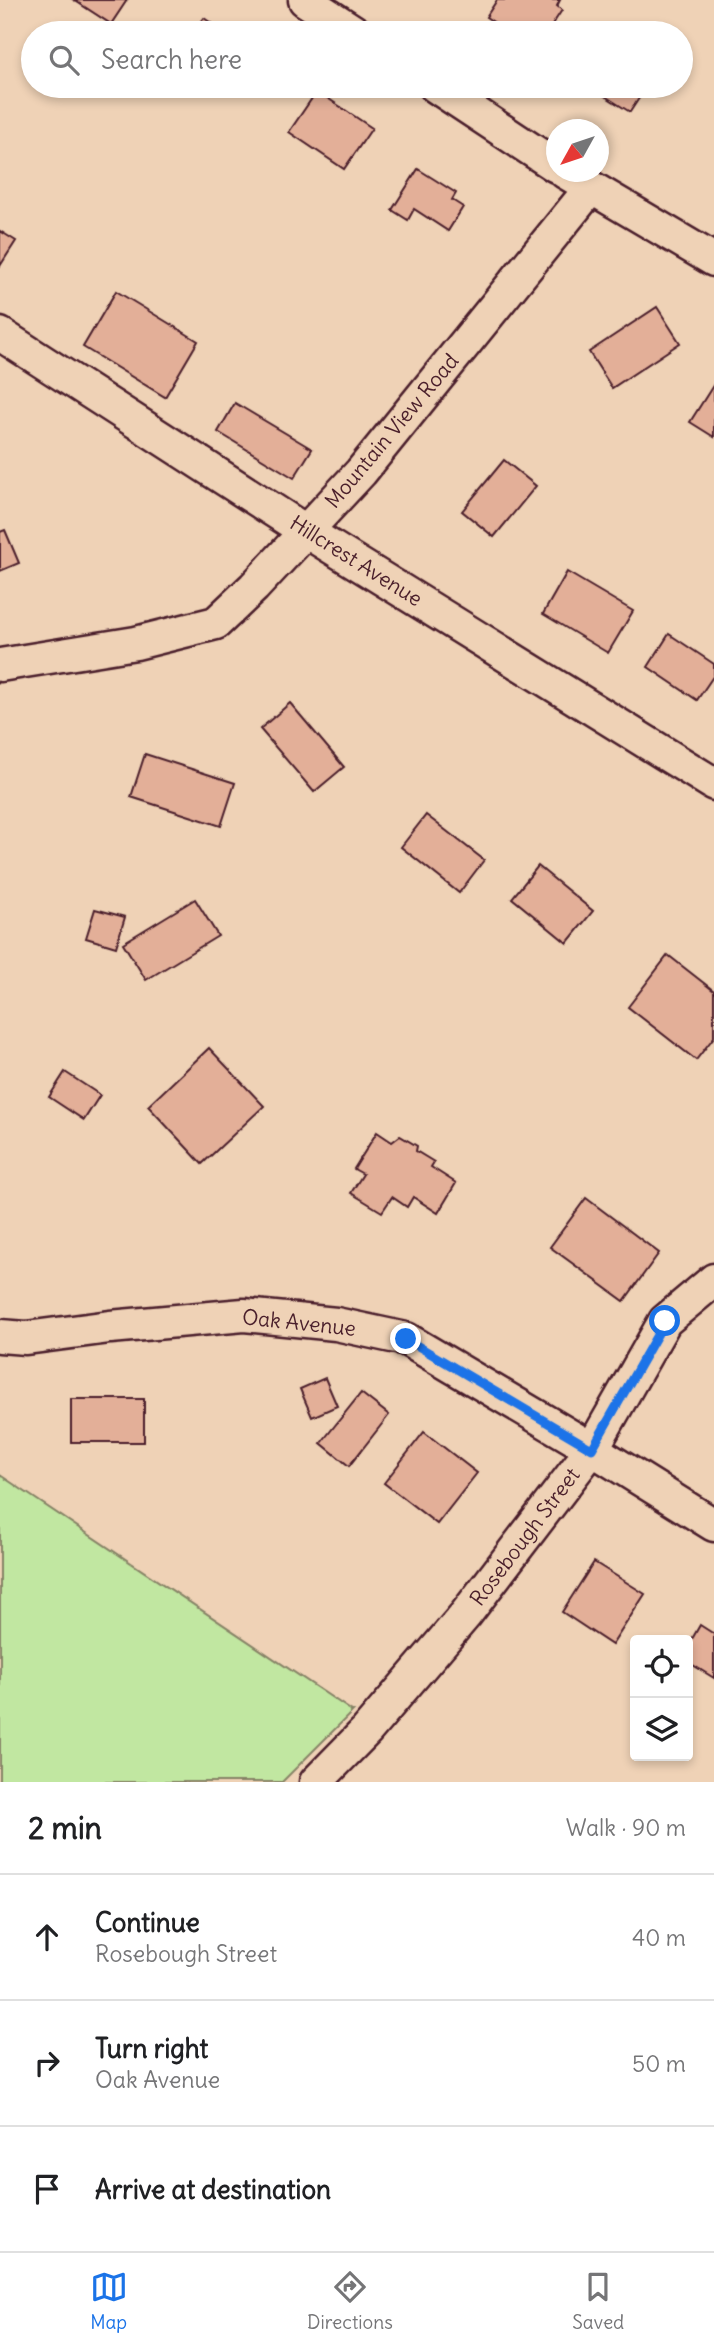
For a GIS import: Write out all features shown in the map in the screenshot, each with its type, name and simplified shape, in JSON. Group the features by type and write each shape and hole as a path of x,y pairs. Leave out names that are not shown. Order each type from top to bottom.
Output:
{"street":[{"path":"305,0 337,21"},
{"path":"453,98 546,159"},
{"name":"Mountain View Road","path":"0,665 136,643 216,623 307,532 361,472 577,182"},
{"path":"581,182 714,260"},
{"name":"Hillcrest Avenue","path":"0,334 307,532 714,784"},
{"name":"Rosebough Street","path":"316,1782 367,1730 466,1614 592,1449 665,1321 714,1280"},
{"name":"Oak Avenue","path":"0,1336 26,1338 110,1327 244,1315 336,1324 406,1339 714,1525"}],"green space":[{"path":"0,1475 353,1711 282,1782 0,1782"}],"building":[{"path":"74,0 127,0 113,21 106,21"},
{"path":"497,0 560,0 557,6 562,10 555,21 492,21 486,17"},
{"path":"312,98 327,98 372,128 344,169 289,132"},
{"path":"608,98 639,98 630,112"},
{"path":"418,169 456,193 452,200 463,207 448,231 414,209 408,220 392,210"},
{"path":"0,231 16,241 0,266"},
{"path":"116,291 198,341 165,397 83,347"},
{"path":"657,307 680,343 612,388 589,352"},
{"path":"714,384 714,437 690,422"},
{"path":"235,403 312,449 294,478 218,432"},
{"path":"504,460 536,486 494,537 462,511"},
{"path":"5,530 19,563 0,571 0,532"},
{"path":"567,572 633,611 608,653 543,614"},
{"path":"669,634 714,664 714,675 697,700 648,667"},
{"path":"290,703 344,767 314,792 260,729"},
{"path":"145,754 235,783 221,826 131,797"},
{"path":"426,815 484,860 459,893 401,847"},
{"path":"538,866 593,911 567,943 512,898"},
{"path":"195,899 218,936 146,980 123,943"},
{"path":"95,909 125,917 116,947 86,938"},
{"path":"668,955 714,991 714,1037 696,1060 628,1007"},
{"path":"209,1048 264,1106 202,1164 148,1106"},
{"path":"65,1072 100,1095 84,1120 49,1097"},
{"path":"377,1132 392,1142 400,1136 417,1146 416,1151 434,1162 431,1167 456,1183 438,1213 413,1197 407,1207 392,1197 382,1212 351,1193 363,1174 354,1169"},
{"path":"586,1198 659,1253 624,1301 550,1247"},
{"path":"325,1378 337,1406 312,1417 300,1389"},
{"path":"361,1393 389,1415 349,1466 321,1443"},
{"path":"71,1399 144,1399 144,1442 71,1442"},
{"path":"424,1432 477,1473 437,1524 384,1483"},
{"path":"594,1562 645,1594 612,1645 562,1612"},
{"path":"700,1625 714,1634 714,1678 693,1665 693,1637"}],"route":[{"path":"406,1339 592,1449 665,1321"}]}
